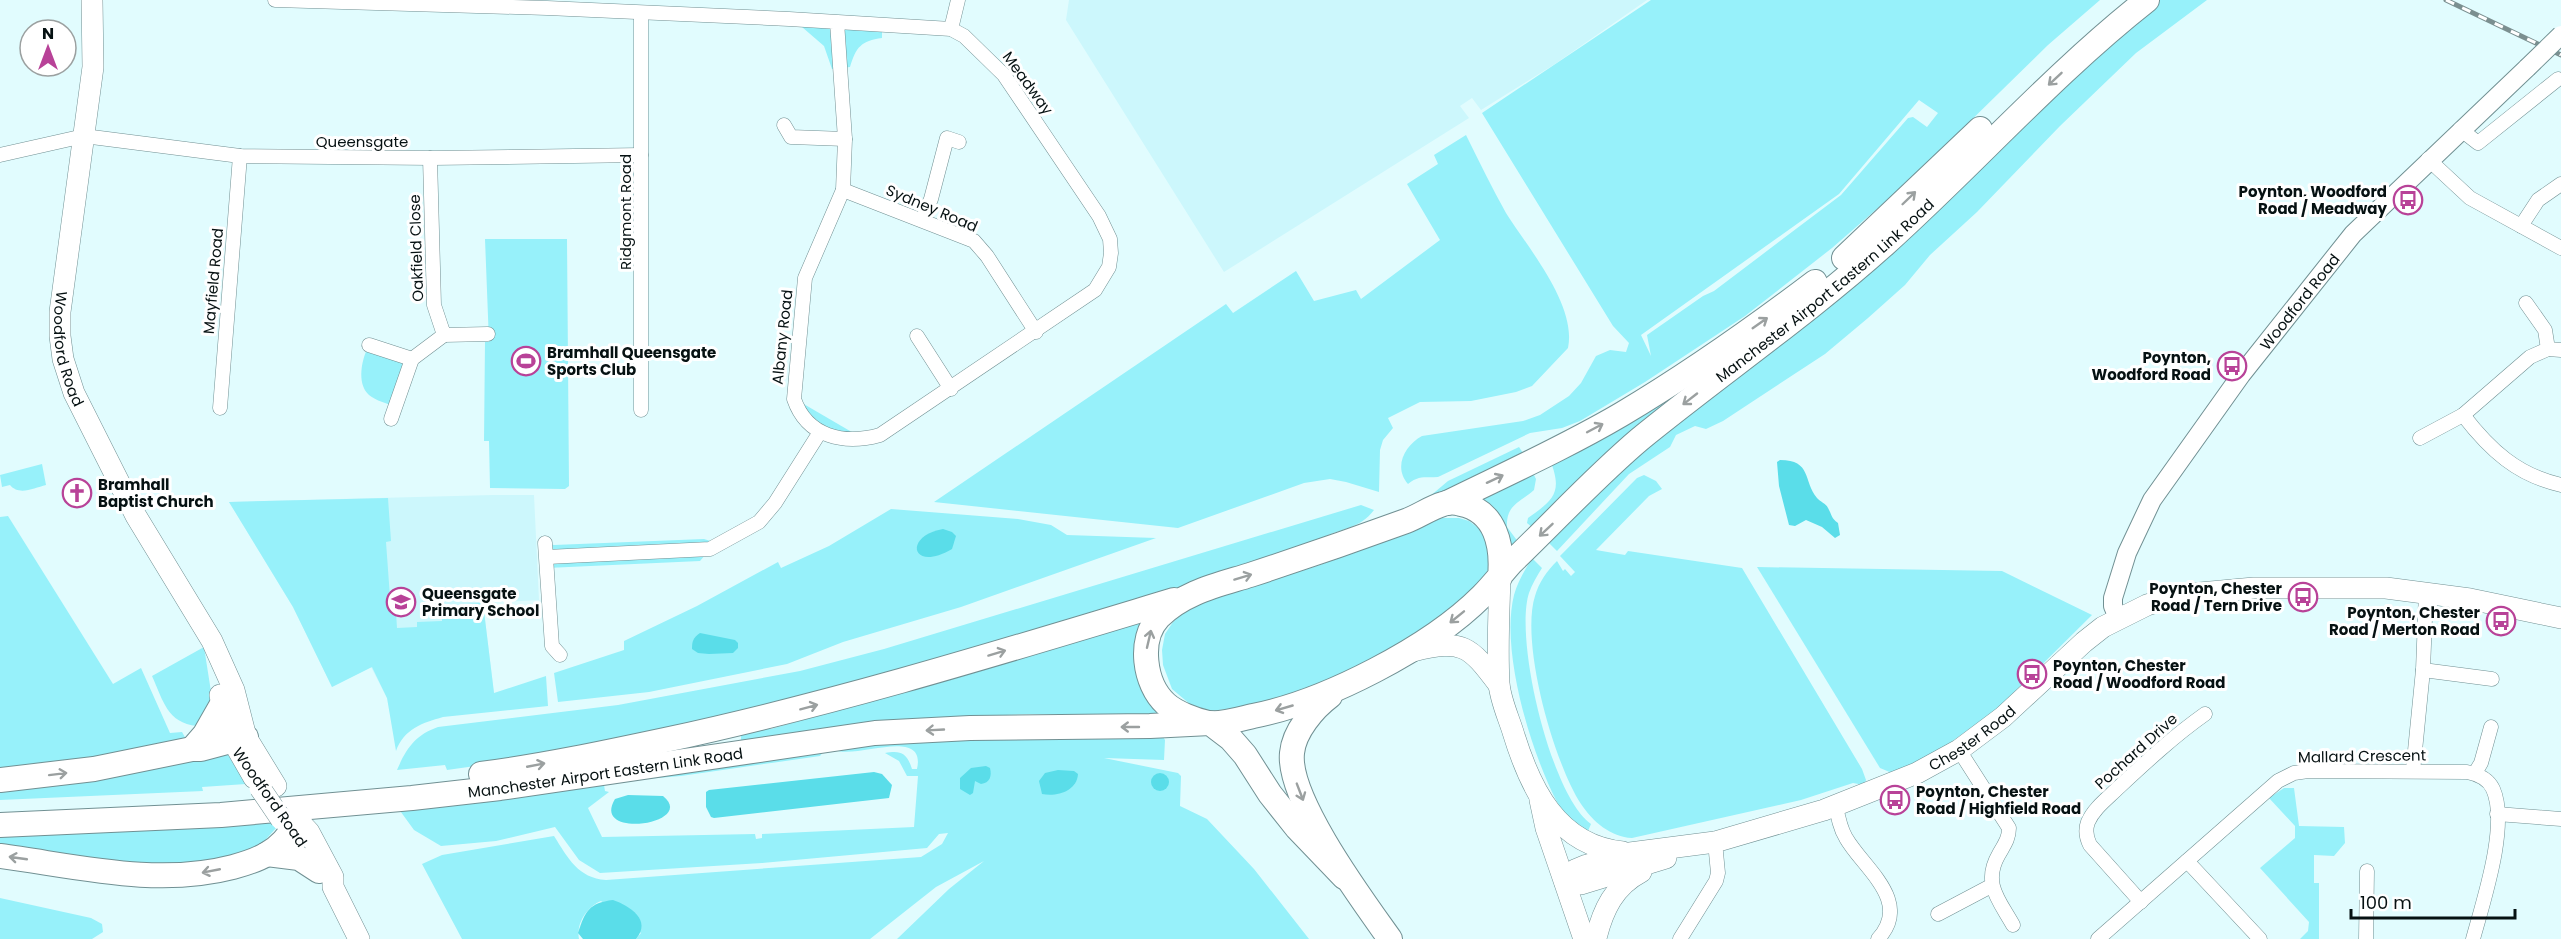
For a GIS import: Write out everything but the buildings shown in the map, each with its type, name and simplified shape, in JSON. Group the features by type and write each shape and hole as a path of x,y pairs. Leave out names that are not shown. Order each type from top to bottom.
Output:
{"highway":[{"name":"Manchester Airport Eastern Link Road","path":"0,810 248,799 403,784 499,772 621,749 800,709 908,680 1188,596 1418,517 1534,461 1622,414 1762,322 1824,276 2046,65 2121,0"},
{"name":"Manchester Airport Eastern Link Road","path":"0,825 221,815 412,798 500,788 875,734 970,728 1210,723 1263,714 1339,689 1403,654 1453,621 1481,597 1638,441 1773,336 1884,245 2057,77 2147,0"},
{"path":"1447,503 1461,504 1475,509 1485,515 1492,524 1499,550 1500,576"},
{"path":"1188,596 1158,618 1150,631 1146,653 1148,669 1157,694 1179,713 1210,723 1231,739 1245,754 1270,794"},
{"path":"1339,689 1321,703 1299,734 1292,752 1294,776 1303,799 1344,877 1390,939"},
{"path":"192,749 205,734 221,706"},
{"path":"1169,725 1203,734 1217,742 1270,794 1321,855 1344,877"},
{"path":"0,780 94,769 201,749 238,739"},
{"path":"267,855 292,822"},
{"path":"0,855 145,875 184,876 213,872 267,855 299,858 326,879"}],"main road":[{"name":"Woodford Road","path":"92,0 93,67 60,312 63,359 74,393 125,494 212,641 234,690 238,739"},
{"path":"1500,576 1499,685 1520,754 1559,835 1592,939"},
{"name":"Chester Road","path":"1573,879 1671,857 1836,806 1883,789 1959,750 2003,717 2084,642 2118,618 2178,595 2218,590 2345,587 2426,592 2561,618"},
{"path":"1403,654 1437,645 1464,648 1477,656 1499,685"},
{"name":"Woodford Road","path":"221,664 221,706 238,739 292,822 309,832 333,877 326,879 359,939"},
{"path":"1547,806 1569,832 1587,844 1605,850 1630,853"},
{"name":"Chester Road","path":"1573,879 1630,853 1709,844"},
{"path":"1592,939 1605,908 1614,894 1633,876 1671,857"}],"street":[{"path":"275,0 547,4 641,14 664,7 951,29 958,0"},
{"name":"Ridgmont Road","path":"641,14 641,410"},
{"name":"Albany Road","path":"820,432 809,425 797,408 793,386 805,278 843,190 845,139 837,22"},
{"name":"Meadway","path":"820,432 841,439 880,435 1036,332 1095,290 1109,267 1110,239 1100,216 1004,75 964,36 951,29"},
{"name":"Woodford Road","path":"2118,618 2113,606 2113,598 2127,553 2151,500 2241,375 2353,234 2428,159 2561,35"},
{"path":"2460,129 2478,143 2558,79"},
{"path":"922,220 952,135"},
{"path":"0,155 84,136"},
{"name":"Queensgate","path":"84,136 240,156 430,158 641,155"},
{"path":"786,137 845,139"},
{"name":"Mayfield Road","path":"220,408 240,156"},
{"name":"Oakfield Close","path":"430,158 434,305 444,335"},
{"path":"2428,159 2470,198 2561,248"},
{"path":"2521,226 2538,200 2561,184"},
{"name":"Sydney Road","path":"843,190 974,241 987,256 1036,332"},
{"path":"2420,438 2463,415 2530,357 2555,349 2526,303"},
{"path":"391,419 412,359 444,335 488,334"},
{"path":"915,334 951,389"},
{"path":"369,345 412,359"},
{"path":"2463,415 2480,437 2510,464 2536,478 2561,485"},
{"path":"560,655 552,646 546,550 710,549 759,522 775,503 820,432"},
{"path":"2413,771 2423,670 2426,592"},
{"path":"2423,670 2492,679"},
{"name":"Pochard Drive","path":"2141,902 2090,845 2086,834 2087,824 2094,811 2154,754 2205,714"},
{"path":"2473,939 2495,847 2497,814 2493,788 2482,776 2475,773 2481,763 2491,728"},
{"path":"1959,750 2009,828 2009,836 1994,863 1991,886 2013,925"},
{"name":"Mallard Crescent","path":"2098,939 2263,793 2287,776 2308,771 2475,773"},
{"path":"1836,806 1845,837 1883,886 1889,901 1890,916 1885,932 1878,939"},
{"path":"2497,814 2561,819"},
{"path":"1680,939 1716,881 1718,873 1709,844"},
{"path":"2187,861 2260,939"},
{"path":"2366,939 2367,871"},
{"path":"1938,914 1991,886"}],"shaded area":[{"path":"1069,0 1647,0 1555,64 1481,110 1472,98 1460,106 1469,118 1224,272 1066,20"},
{"path":"1651,0 2100,0 2048,45 1910,180 1832,248 1745,316 1645,382 1580,421 1562,428 1530,433 1438,477 1419,478 1408,484 1401,471 1403,457 1411,445 1422,436 1523,421 1540,415 1569,396 1581,383 1596,356 1610,350 1626,352 1629,343 1613,326 1482,113","holes":["1919,100 1938,113 1927,127 1913,117 1908,118 1841,195 1714,291 1703,296 1647,335 1651,356 1641,335 1839,194"]},
{"path":"2157,0 2207,0 2136,53 2060,126 1977,212 1930,255 1905,285 1825,354 1723,421 1706,429 1695,426 1676,435 1670,447 1629,474 1557,551 1547,541 1618,471"},
{"path":"803,20 882,25 882,38 860,46 850,67 832,69 824,46 802,27"},
{"path":"1466,135 1506,213 1538,260 1558,296 1569,331 1568,348 1532,386 1516,392 1471,401 1420,402 1388,418 1393,428 1383,440 1380,450 1379,492 1330,479 1304,483 1178,528 934,502 1226,304 1233,313 1296,271 1314,301 1356,290 1361,299 1440,240 1407,184 1438,164 1434,155"},
{"name":"Bramhall Queensgate Sports Club","path":"485,239 567,239 569,486 565,489 490,488 489,441 484,441 485,342 489,342"},
{"path":"369,345 412,359 395,407 375,399 365,390 361,377 364,357"},
{"path":"1702,376 1533,528 1527,523 1528,518 1544,506 1554,494 1556,480 1550,460"},
{"path":"802,403 850,431 854,440 820,432"},
{"path":"1519,447 1525,456 1456,491 1429,497 1448,481"},
{"path":"1790,461 1802,468 1818,499 1827,506 1838,523 1840,535 1835,538 1822,527 1806,520 1795,526 1789,525 1779,486 1777,462"},
{"path":"42,464 46,485 22,491 10,485 2,487 0,475"},
{"path":"1533,473 1536,479 1534,490 1514,505 1507,520 1507,527 1519,543 1509,553 1469,499"},
{"path":"1644,475 1656,481 1662,489 1649,496 1596,550 1625,555 1628,551 1742,568 1862,769 1866,780 1864,785 1853,783 1801,800 1632,838 1610,832 1591,817 1581,804 1560,761 1542,702 1532,643 1535,596 1544,577 1557,561 1563,571 1565,569 1571,576 1575,572 1560,556 1637,478"},
{"name":"Queensgate Primary School","path":"534,495 539,600 483,603 494,693 387,698 371,667 332,687 293,607 229,502"},
{"name":"Queensgate Primary School","path":"388,498 391,541 386,542 391,611 396,612 397,628 417,627 417,622 442,621 442,614 465,613 466,604 483,603 494,693 546,676 548,706 435,719 409,732 399,743 396,751 387,698 372,667 332,687 293,607 229,502"},
{"path":"1361,505 1374,510 1363,521 1322,538 1306,550 847,688 532,758 447,770 445,765 397,770 412,744 423,734 438,727 618,705 800,671 884,649"},
{"path":"891,509 1018,519 1051,525 1067,535 1156,538 961,607 843,642 787,664 649,692 558,702 554,673 624,650 624,641 697,606 778,562 781,568 829,546"},
{"path":"8,516 113,684 141,668 170,733 182,732 186,739 93,757 0,769 0,517"},
{"path":"1442,518 1459,518 1469,521 1481,530 1489,544 1490,566 1482,580 1450,610 1396,650 1275,702 1212,711 1191,705 1172,689 1163,665 1162,650 1165,634 1173,622 1192,605 1320,565"},
{"path":"943,529 956,536 952,549 928,557 917,551 917,545 922,538"},
{"path":"704,539 720,544 710,549 700,561 547,568 545,543 554,545"},
{"path":"1532,558 1542,568 1529,593 1526,615 1531,679 1539,715 1562,783 1576,808 1591,824 1585,838 1560,807 1547,781 1520,701 1511,644 1511,618 1514,595"},
{"path":"1757,567 2002,571 2092,615 1996,710 1930,757 1892,773 1880,768"},
{"path":"1144,620 1161,715 1029,714 932,718 741,741 741,731 771,729"},
{"path":"700,633 735,640 738,648 733,653 698,653 692,649 692,644 694,638"},
{"path":"204,647 212,698 197,726 187,724 172,715 163,702 152,676"},
{"path":"1161,734 1165,740 1164,760 1104,758 1178,773 1181,776 1180,806 1207,819 1254,869 1309,939 897,939 949,889 984,861 936,887 870,939 636,939 641,933 601,901 591,907 584,916 579,927 579,939 462,939 422,864 442,855 554,836 575,866 588,875 606,880 921,857 942,844 948,833 939,834 927,848 762,863 600,873 579,860 555,827 496,841 441,846 414,830 398,808 823,752 820,756 681,776 610,782 604,785 605,791 609,792 588,808 602,837 755,834 756,839 762,838 762,834 914,827 918,776 907,776 899,761 885,753 903,754 912,769 917,769 917,756 911,749 900,746 843,752 834,749 838,743"},
{"path":"227,753 246,784 202,787 203,791 0,800 0,784"},
{"path":"986,766 991,771 988,781 981,784 975,781 973,793 970,795 960,789 960,778 971,768"},
{"path":"1058,770 1074,771 1078,774 1074,785 1065,792 1054,795 1042,794 1039,781 1045,773"},
{"path":"874,772 882,774 892,785 889,798 714,818 711,817 706,807 706,792 709,790"},
{"path":"1160,773 1166,776 1169,782 1166,788 1160,791 1154,788 1151,782 1154,776"},
{"path":"2284,788 2294,788 2299,826 2344,827 2345,843 2334,856 2314,855 2314,883 2319,883 2319,939 2300,939 2308,931 2309,922 2260,868 2295,838 2295,826 2269,798"},
{"path":"628,795 663,796 670,806 667,814 657,820 628,823 617,820 611,812 615,799"},
{"path":"270,821 276,828 261,845 237,857 159,868 0,846 0,829"},
{"path":"0,898 91,918 102,924 103,932 92,939 0,939"},
{"path":"613,900 632,910 640,920 642,926 636,939 583,939 578,933 589,909 598,903"}],"railway":[{"path":"2446,0 2561,55"}],"place":[{"name":"Poynton, Woodford Road / Meadway","path":"2408,200"},
{"name":"Bramhall Queensgate Sports Club","path":"526,361"},
{"name":"Poynton, Woodford Road","path":"2232,366"},
{"name":"Bramhall Baptist Church","path":"77,493"},
{"name":"Poynton, Chester Road / Tern Drive","path":"2303,597"},
{"name":"Queensgate Primary School","path":"401,602"},
{"name":"Poynton, Chester Road / Merton Road","path":"2501,621"},
{"name":"Poynton, Chester Road / Woodford Road","path":"2032,674"},
{"name":"Poynton, Chester Road / Highfield Road","path":"1895,800"}]}
